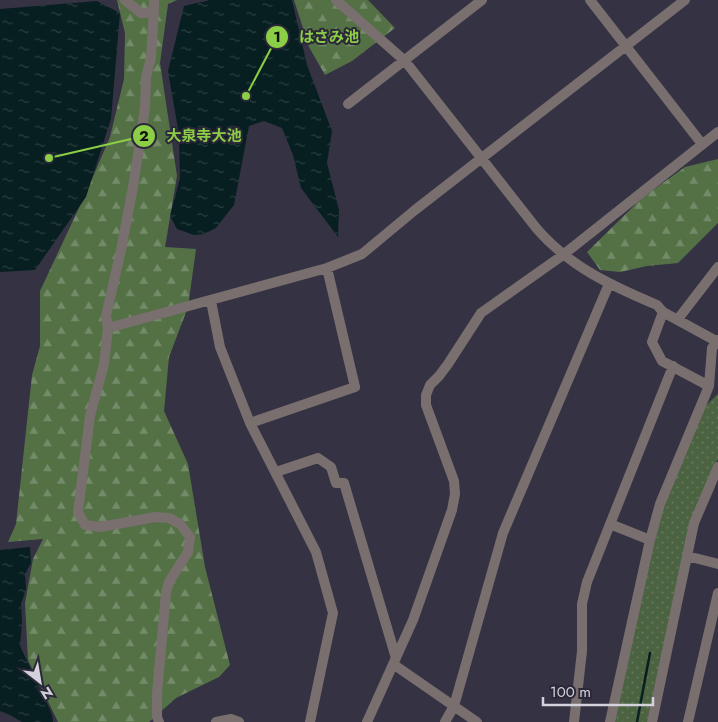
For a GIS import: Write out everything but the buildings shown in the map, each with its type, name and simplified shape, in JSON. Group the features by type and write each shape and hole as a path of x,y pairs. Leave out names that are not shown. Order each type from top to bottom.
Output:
{"street":[{"path":"124,0 141,13 147,13 157,2"},
{"path":"336,0 405,60 537,229 563,255 609,284 657,305 663,312 718,341 712,348 709,386 660,504 650,540 610,722"},
{"path":"348,104 482,0"},
{"path":"590,0 702,144"},
{"path":"108,328 327,268 362,254 684,0"},
{"path":"157,2 151,58 146,78 144,118 121,250 106,316 108,328 104,364 90,416 78,512 85,525 100,527 155,517 169,518 180,524 190,537 188,552 169,582 166,592 157,693 157,717 159,722"},
{"path":"367,722 413,620 452,510 455,494 454,480 426,405 426,395 430,385 440,376 481,313 563,255 718,132"},
{"path":"678,320 718,267"},
{"path":"250,423 355,387 327,268"},
{"path":"445,722 454,706 503,533 609,284"},
{"path":"211,301 220,347 250,423 316,552 332,613 310,722"},
{"path":"663,312 652,342 662,361 709,386"},
{"path":"574,722 582,651 582,604 587,582 673,366"},
{"path":"276,472 318,458 331,467 336,483 344,483 395,661 477,722"},
{"path":"652,722 694,523 718,467"},
{"path":"610,524 650,540"},
{"path":"687,556 718,564"},
{"path":"688,722 718,593"},
{"path":"216,722 230,719 239,722"}],"green space":[{"path":"117,0 177,0 168,4 160,63 177,176 165,247 196,249 188,307 169,357 164,411 188,464 205,567 230,665 219,677 176,698 149,722 58,722 28,660 25,603 33,559 43,539 8,542 16,524 32,375 40,346 40,291 110,137 124,79 125,33"},
{"path":"294,0 368,0 395,28 352,61 325,75 309,47"},
{"path":"718,159 718,223 678,263 647,266 620,272 600,270 587,252 642,198 685,167"},
{"path":"718,394 718,459 697,506 690,528 647,722 613,722 662,507 704,407"}],"water":[{"path":"210,0 292,0 307,65 332,131 327,163 339,210 338,237 301,188 293,155 282,128 264,121 249,126 234,205 216,228 204,234 194,235 177,229 170,216 180,178 179,135 168,71 184,6"},
{"path":"97,1 120,13 111,119 86,197 35,270 0,272 0,9"},
{"path":"30,547 31,563 25,574 26,589 21,604 20,646 52,714 53,722 22,722 0,711 0,550"}],"waterway":[{"path":"637,722 650,653"}],"place":[{"name":"はさみ池","path":"246,96"},
{"name":"大泉寺大池","path":"49,158"}]}
